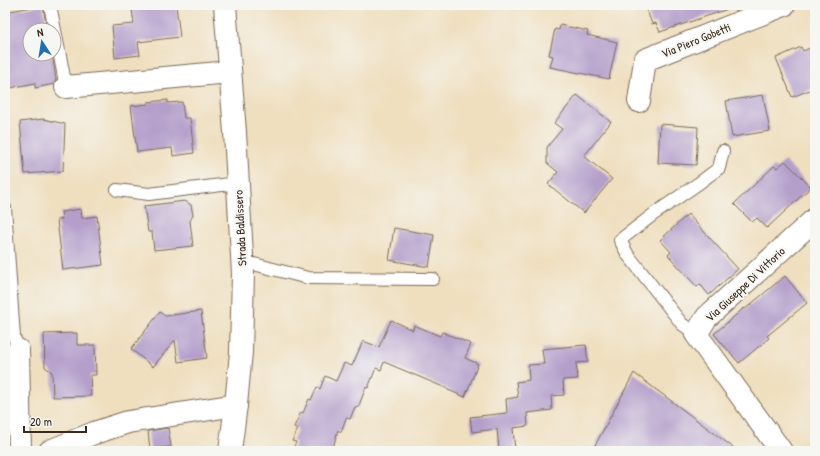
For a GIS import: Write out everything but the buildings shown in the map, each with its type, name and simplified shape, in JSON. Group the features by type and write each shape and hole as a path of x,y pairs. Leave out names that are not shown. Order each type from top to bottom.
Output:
{"street":[{"name":"Strada Baldissero","path":"225,5 235,132 243,274 241,352 230,451"},
{"name":"Via Piero Gobetti","path":"639,101 645,60 784,5"},
{"path":"66,87 230,72"},
{"name":"Via Giuseppe Di Vittorio","path":"696,334 707,317 815,219"},
{"path":"696,334 782,451"},
{"path":"18,350 20,451"},
{"path":"50,451 79,445 94,433 128,422 236,405"}],"lane":[{"path":"50,5 66,87"},
{"path":"696,334 682,324 628,255 620,240 719,168 723,151"},
{"path":"116,190 149,194 238,183"},
{"path":"5,208 14,337 18,350"},
{"path":"242,261 308,278 433,279"}]}
